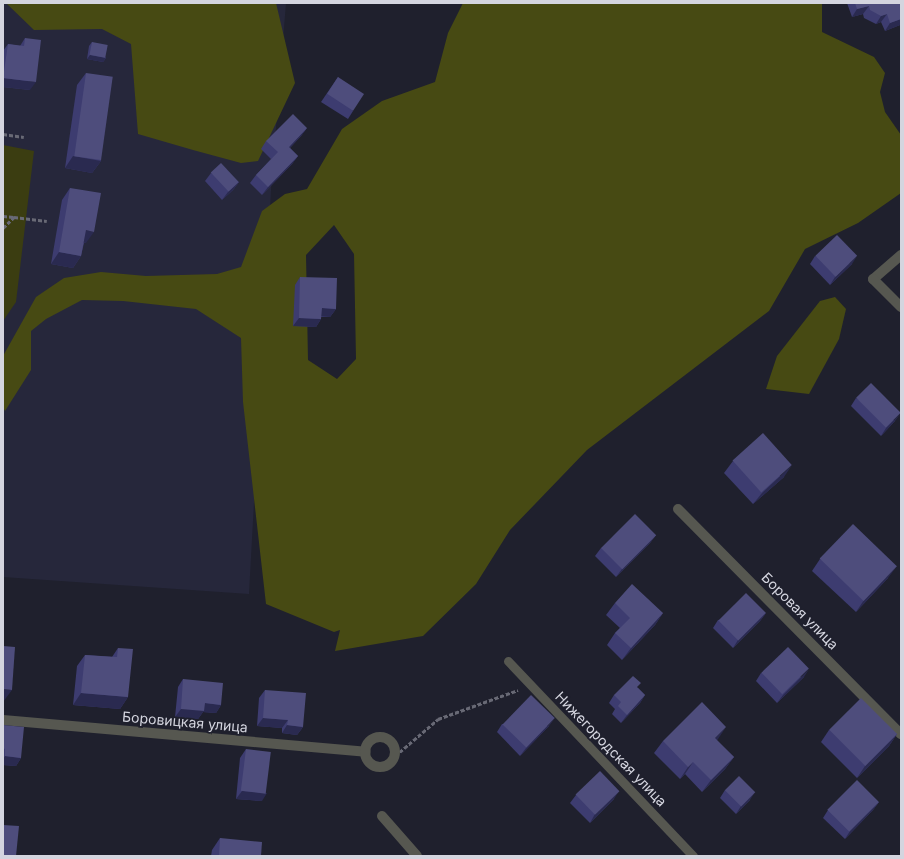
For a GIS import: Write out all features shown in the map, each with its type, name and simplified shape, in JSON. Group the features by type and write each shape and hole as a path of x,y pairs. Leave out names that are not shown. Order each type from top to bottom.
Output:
{"street":[{"path":"901,255 873,279 901,307"},
{"name":"Боровая улица","path":"678,509 901,734"},
{"name":"Боровицкая улица","path":"3,720 366,752"},
{"path":"382,738 393,744 394,756 387,765 375,766 366,758 366,752 371,741 382,738"},
{"path":"382,816 417,856"}],"lane":[{"name":"Нижегородская улица","path":"508,661 694,856"}],"path":[{"path":"3,134 24,137"},
{"path":"3,216 47,221"},
{"path":"3,228 14,218"},
{"path":"394,756 438,719 481,702 532,686"}],"shaded area":[{"path":"3,3 286,3 271,190 249,594 3,577"},
{"path":"6,3 276,3 295,83 258,161 241,163 193,150 138,134 131,44 102,29 34,30"},
{"path":"463,3 822,3 822,32 874,57 885,73 880,92 885,112 901,135 901,193 858,223 805,249 769,311 587,450 510,530 476,584 423,636 335,651 340,630 334,632 266,604 243,402 241,338 196,309 123,301 82,300 46,319 31,331 31,370 5,411 3,407 3,356 36,297 64,278 101,272 146,276 217,274 241,267 262,211 285,194 307,189 342,129 382,101 435,82 448,33","holes":["334,225 354,254 356,359 337,379 308,360 306,255"]},
{"path":"3,145 34,151 16,302 3,321"},
{"path":"835,297 846,309 839,339 809,394 766,389 777,356 820,301"}],"building":[{"path":"855,3 900,3 901,19 890,23 887,14 881,16 870,10 869,6 857,9"},
{"path":"25,38 41,40 36,82 3,78 8,44 24,46"},
{"path":"92,42 108,45 105,58 90,55"},
{"path":"86,73 113,77 101,160 74,156"},
{"path":"338,77 364,94 353,111 327,94"},
{"path":"293,114 307,128 289,147 298,156 268,187 256,175 278,152 266,141"},
{"path":"221,163 239,182 228,192 211,173"},
{"path":"70,188 101,193 94,232 86,230 81,256 59,252"},
{"path":"837,235 857,256 836,277 815,256"},
{"path":"300,277 337,278 336,309 322,308 321,319 299,318"},
{"path":"871,383 901,413 886,428 856,398"},
{"path":"763,433 792,465 761,492 733,460"},
{"path":"635,514 656,535 622,569 601,548"},
{"path":"853,524 897,566 864,601 820,559"},
{"path":"632,584 663,613 631,648 615,633 630,618 615,603"},
{"path":"746,593 766,613 738,640 718,621"},
{"path":"3,646 15,647 12,690 3,689"},
{"path":"788,647 809,669 782,694 761,673"},
{"path":"118,648 133,649 128,697 81,693 85,655 117,657"},
{"path":"633,676 641,683 637,687 645,695 627,715 618,706 621,702 614,695"},
{"path":"183,679 223,683 221,705 205,703 204,711 181,709"},
{"path":"265,690 306,693 303,727 287,725 288,720 263,718"},
{"path":"531,695 555,718 526,747 503,724"},
{"path":"861,698 897,734 865,766 829,730"},
{"path":"702,702 726,727 715,738 734,757 711,780 693,762 688,767 663,741"},
{"path":"3,725 24,727 21,758 5,756 5,749 3,748"},
{"path":"246,749 271,752 266,794 241,791"},
{"path":"600,771 619,791 595,815 576,795"},
{"path":"739,776 755,792 741,806 725,790"},
{"path":"857,780 879,802 849,832 827,810"},
{"path":"3,825 19,826 16,856 3,856"},
{"path":"220,838 262,842 261,856 219,856"}]}
